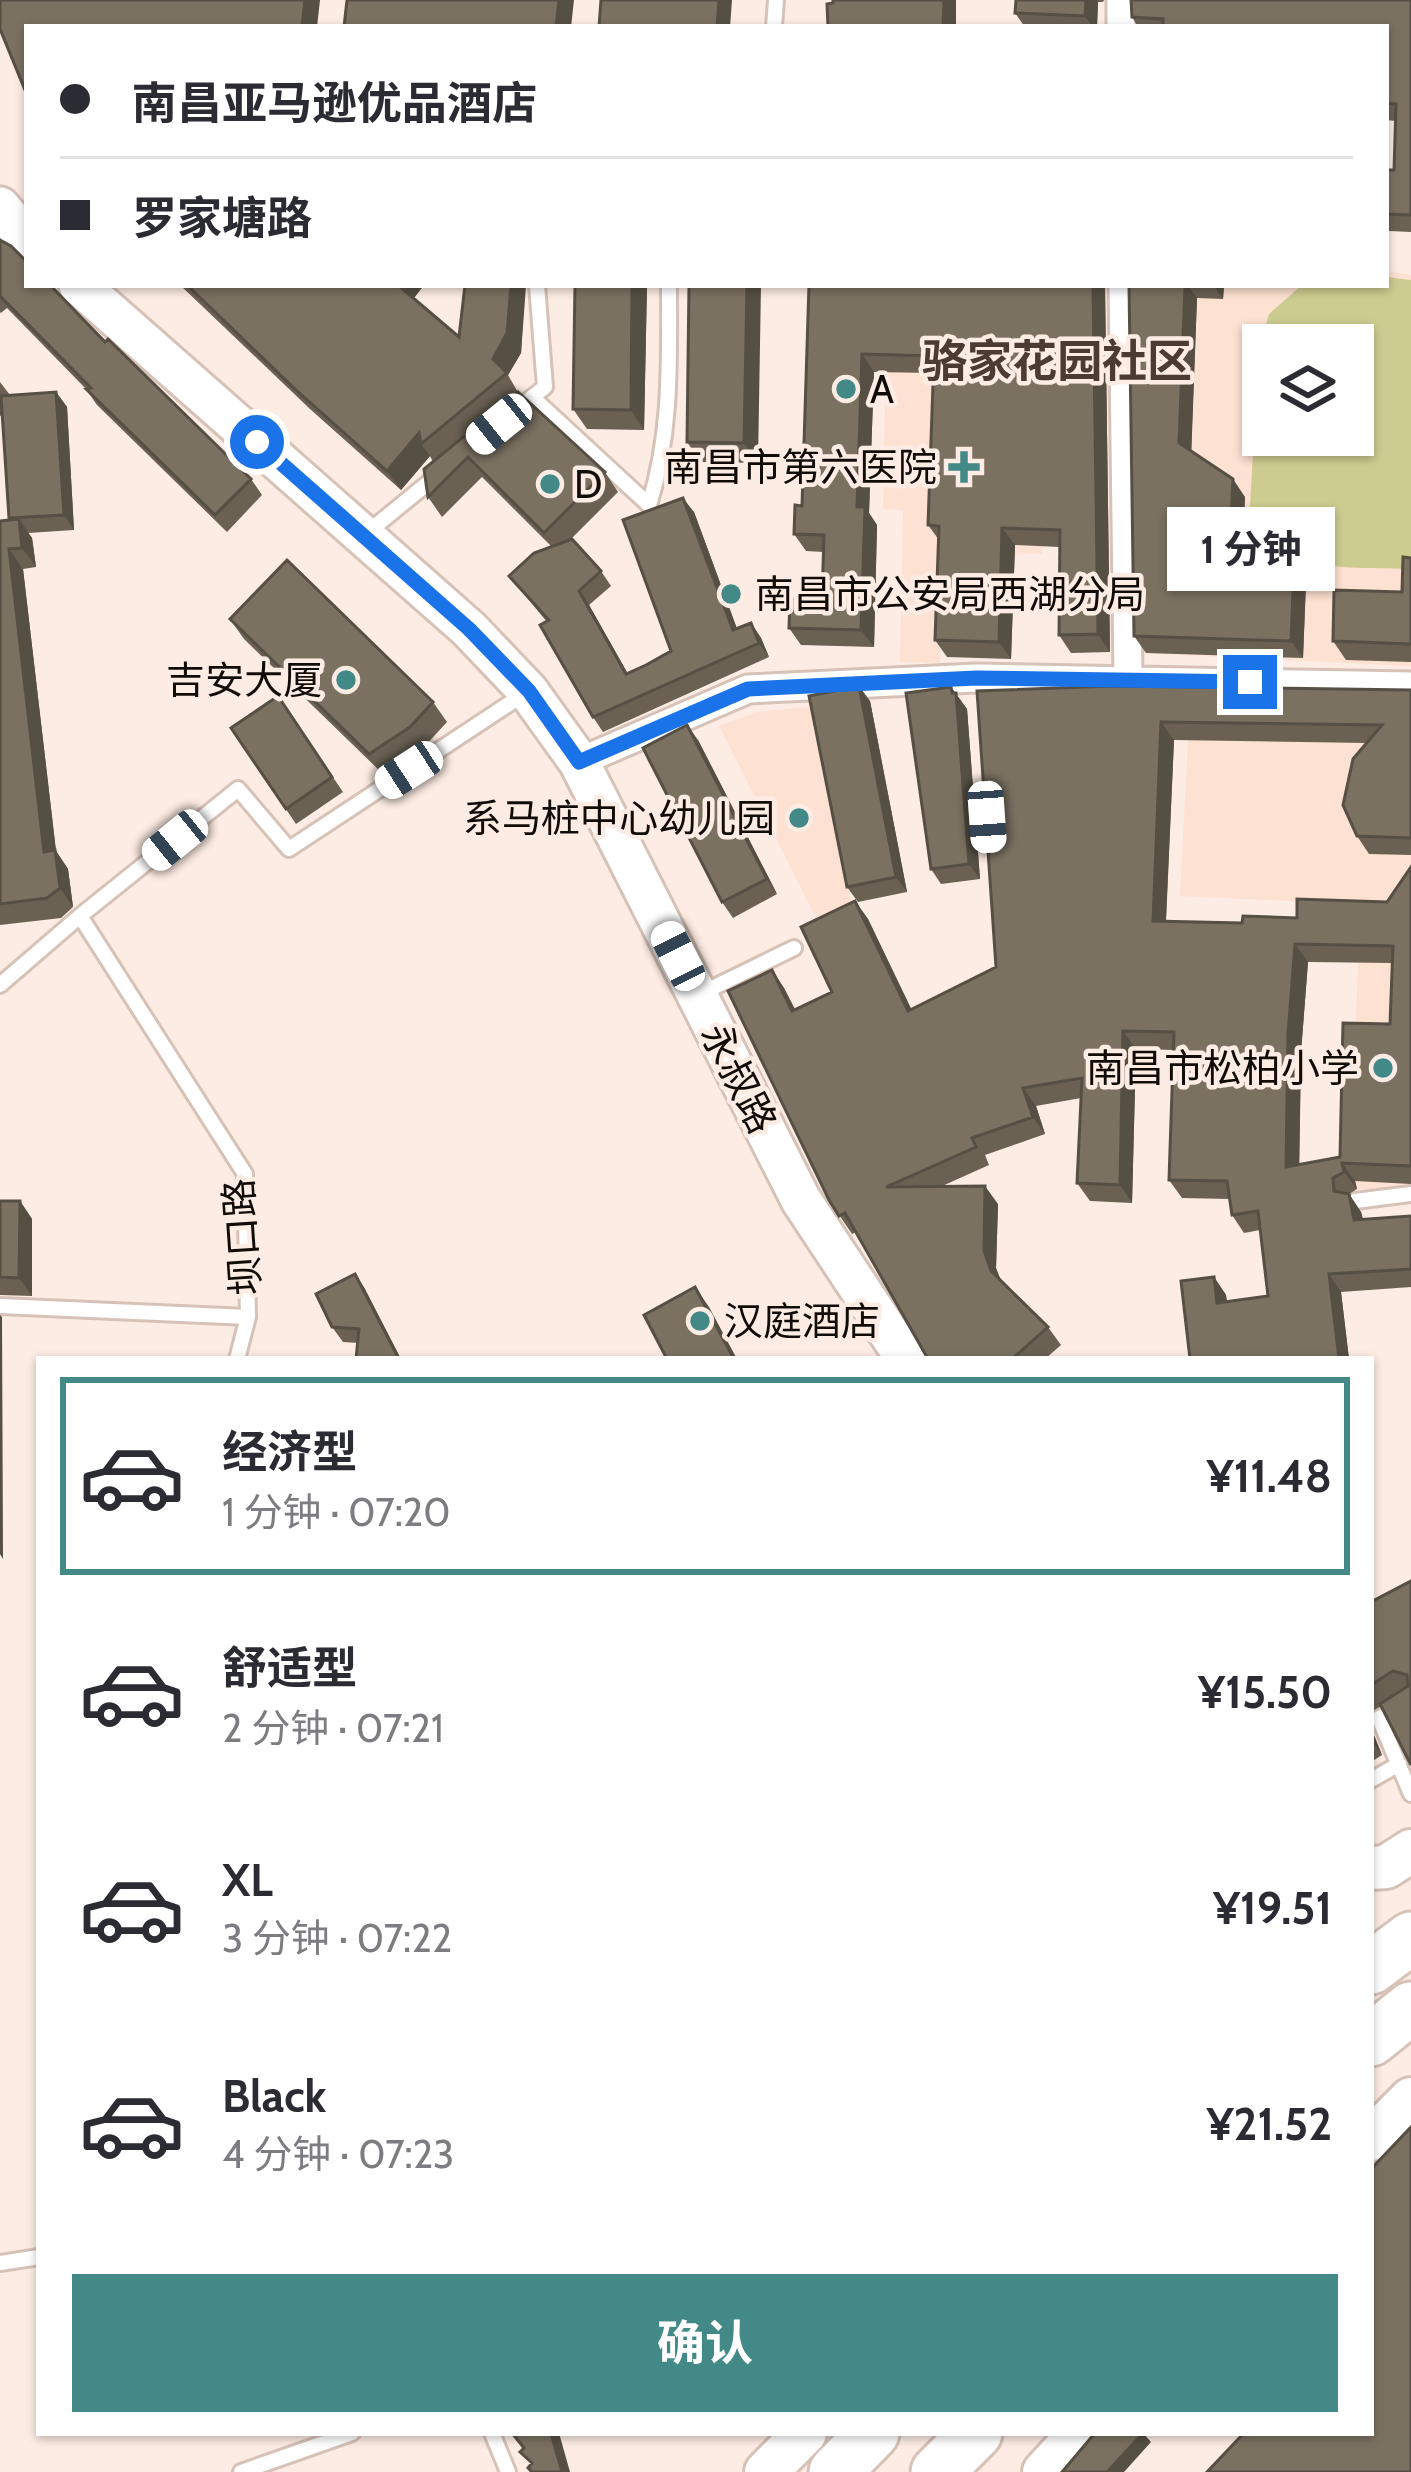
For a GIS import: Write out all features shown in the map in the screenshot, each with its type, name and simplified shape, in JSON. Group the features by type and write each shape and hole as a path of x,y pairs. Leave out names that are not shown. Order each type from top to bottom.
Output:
{"highway":[{"path":"1374,1966 1411,1938"},
{"path":"1374,2039 1411,2008"},
{"path":"835,2472 870,2436"},
{"path":"937,2472 973,2436"}],"main road":[{"path":"1374,1868 1386,1867 1411,1851"},
{"path":"1374,2136 1411,2099"},
{"path":"766,2472 803,2436"},
{"path":"1044,2472 1077,2436"}],"street":[{"path":"0,207 24,235"},
{"name":"永叔路","path":"82,288 469,629 529,691 579,762 801,1200 904,1356"},
{"path":"1123,288 1128,678"},
{"path":"579,762 748,689 977,690 1128,678 1411,686"}],"lane":[{"path":"515,411 545,387 537,288"},
{"path":"532,397 649,505 663,460 669,399 669,288"},
{"path":"364,536 448,466"},
{"path":"0,985 238,789 289,849 529,691"},
{"name":"坝口路","path":"0,1306 248,1317 245,1174 80,916"},
{"path":"698,995 794,948"},
{"path":"1354,1202 1411,1194"},
{"path":"238,1356 248,1317"},
{"path":"1411,1700 1379,1718 1411,1794"},
{"path":"1374,1778 1399,1764"},
{"path":"0,2263 36,2257"},
{"path":"242,2472 344,2436"},
{"path":"493,2436 508,2472"}],"shaded area":[{"path":"1389,271 1411,275 1411,666 1137,653 1132,288 1389,288"},
{"path":"1389,277 1411,280 1411,569 1301,560 1264,540 1249,523 1253,456 1374,456 1374,324 1266,324 1269,314 1299,288 1389,288"},
{"name":"南昌市第六医院","path":"887,304 1044,425 1042,554 943,553 940,663 900,662 903,510 883,509"},
{"path":"1190,703 1411,708 1411,916 1403,906 1180,896"},
{"name":"系马桩中心幼儿园","path":"809,707 853,909 816,918 719,726 758,712"},
{"name":"南昌市松柏小学","path":"1359,941 1411,947 1411,1189 1349,1189"}],"building":[{"path":"0,0 305,0 302,24 24,24 24,88 0,29"},
{"path":"347,0 559,0 556,24 344,24"},
{"path":"601,0 719,0 717,24 599,24"},
{"path":"944,0 943,24 828,24 827,4"},
{"path":"1016,0 1086,0 1085,16 1015,13"},
{"path":"1131,0 1411,0 1411,215 1389,214 1396,104 1389,103 1389,24 1163,24 1163,19 1132,17"},
{"path":"0,240 24,259 24,288 53,288 251,479 215,515 86,389 91,388 0,296"},
{"path":"190,288 402,288 459,337 465,288 511,288 507,333 493,359 507,373 421,444 419,433 387,471"},
{"path":"575,288 632,288 631,410 573,409"},
{"path":"689,288 747,288 744,443 687,442"},
{"path":"809,288 1093,288 1098,634 1059,635 1060,530 1002,528 999,642 935,640 939,526 928,525 934,356 862,354 857,507 865,507 861,630 789,628 790,599 822,599 824,535 794,534 795,505 802,506"},
{"path":"1129,288 1185,288 1179,443 1233,479 1229,562 1294,565 1291,641 1134,636"},
{"path":"56,392 64,515 9,518 1,396"},
{"name":"D","path":"518,392 605,472 544,533 468,457 428,497 424,469"},
{"path":"683,498 733,630 751,623 759,643 593,717 540,625 549,620 509,576 534,553 572,539 601,571 579,591 626,674 671,651 623,520"},
{"path":"19,519 22,548 9,549 44,852 55,850 60,888 47,898 0,904 0,521"},
{"path":"1403,557 1411,558 1411,644 1333,641 1334,590 1402,592"},
{"name":"吉安大厦","path":"287,560 433,702 410,727 369,754 230,619"},
{"path":"859,686 896,877 847,887 809,696"},
{"path":"1112,686 1411,690 1411,838 1357,836 1343,805 1353,759 1382,725 1161,722 1153,921 1242,923 1243,916 1297,918 1297,899 1387,902 1411,867 1411,1166 1342,1163 1344,1172 1333,1178 1334,1191 1349,1194 1354,1220 1411,1216 1411,1269 1329,1274 1339,1356 1190,1356 1181,1281 1214,1277 1217,1303 1268,1296 1258,1211 1232,1215 1227,1181 1169,1180 1174,1032 1123,1031 1120,1185 1077,1183 1082,1078 1023,1088 1033,1117 972,1138 976,1147 886,1187 985,1186 984,1250 991,1271 1048,1327 1015,1356 926,1356 845,1213 839,1216 829,1200 728,991 772,970 792,1011 832,992 801,927 855,901 908,1011 996,967 977,691","holes":["1295,944 1393,946 1390,1024 1343,1023 1340,1157 1286,1167"]},
{"path":"951,687 956,693 969,864 931,869 906,693"},
{"path":"278,696 332,777 286,809 231,728"},
{"path":"687,725 767,879 722,902 643,748"},
{"path":"0,1201 20,1201 19,1278 0,1277"},
{"path":"355,1274 397,1356 356,1356 359,1329 332,1327 316,1294"},
{"path":"695,1287 732,1356 665,1356 644,1315"},
{"path":"1411,1581 1411,1765 1380,1704 1408,1686 1407,1675 1393,1671 1374,1683 1374,1600"},
{"path":"1411,2127 1411,2472 1207,2472 1241,2436 1374,2436 1374,2166"},
{"path":"514,2436 552,2436 562,2472 532,2472 528,2468 532,2463 520,2452 524,2448"},
{"path":"1092,2436 1140,2436 1107,2472 1062,2472"}],"place":[{"name":"A","path":"846,389"},
{"name":"南昌市第六医院","path":"964,467"},
{"name":"D","path":"550,484"},
{"name":"南昌市公安局西湖分局","path":"731,594"},
{"name":"吉安大厦","path":"346,680"},
{"name":"系马桩中心幼儿园","path":"799,818"},
{"name":"南昌市松柏小学","path":"1383,1068"},
{"name":"汉庭酒店","path":"700,1321"}],"district":[{"name":"骆家花园社区","path":"1057,361"}],"route":[{"path":"257,442 469,629 529,691 579,762 748,689 976,678 1250,682"}]}
